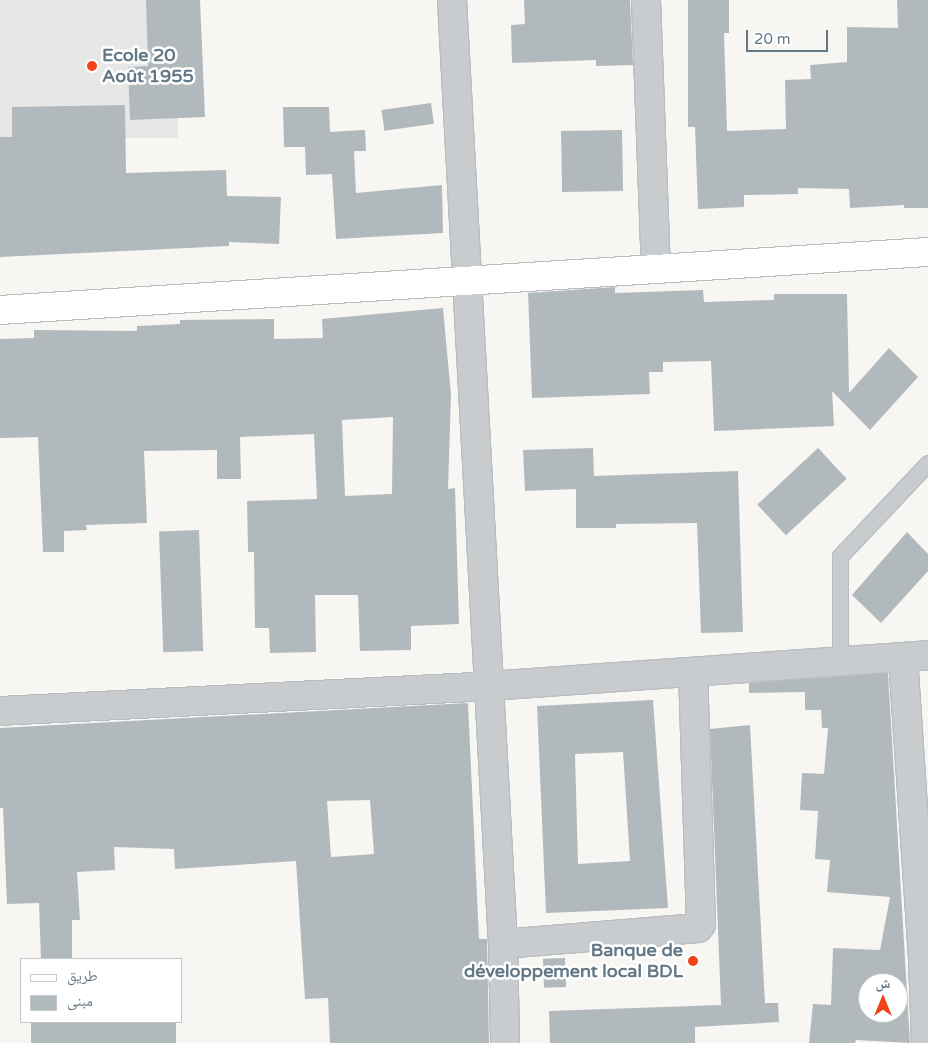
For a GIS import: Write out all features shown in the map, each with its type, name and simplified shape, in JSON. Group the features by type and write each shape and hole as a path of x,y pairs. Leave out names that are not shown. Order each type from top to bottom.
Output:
{"main road":[{"path":"0,310 928,252"}],"street":[{"path":"452,0 503,944 505,1043"},
{"path":"646,0 656,269"},
{"path":"0,711 489,686 916,656 926,1043"},
{"path":"503,944 698,928 701,924 693,673"}],"lane":[{"path":"840,662 840,556 928,463"}],"shaded area":[{"name":"Ecole 20 Août 1955","path":"0,0 178,0 178,138 0,138"}],"building":[{"path":"146,0 200,0 205,117 130,120 128,67 148,66"},
{"path":"524,0 630,0 633,65 596,66 596,60 512,63 511,25 525,24"},
{"path":"688,0 729,0 729,33 724,33 727,131 786,129 785,80 811,79 810,65 847,62 847,27 898,28 897,0 928,0 928,208 904,208 904,205 850,208 849,189 798,188 798,194 744,195 744,207 698,209 695,127 688,127"},
{"path":"431,103 434,124 384,131 381,110"},
{"path":"125,105 126,173 226,170 227,196 281,197 279,244 229,242 229,246 0,257 0,137 12,137 12,107"},
{"path":"283,107 329,107 330,132 365,130 366,151 354,151 356,193 442,185 443,233 336,239 332,174 306,175 305,147 284,147"},
{"path":"622,130 623,191 562,192 561,131"},
{"path":"615,287 615,293 703,290 704,302 774,300 774,294 847,294 849,393 889,348 918,377 870,430 832,391 834,426 714,431 711,361 663,362 663,372 649,372 650,394 532,398 528,293"},
{"path":"443,308 451,395 448,489 455,488 459,624 411,626 411,650 360,651 358,595 315,595 316,652 270,653 269,628 255,628 254,552 248,552 247,501 317,499 314,434 240,437 241,479 217,479 217,450 144,451 147,523 86,525 87,530 64,531 64,552 43,552 38,437 0,438 0,339 34,338 34,330 137,331 137,326 180,324 180,320 274,319 274,339 323,338 322,319","holes":["393,417 392,494 345,496 342,420"]},
{"path":"593,448 594,476 738,471 743,632 701,633 697,523 616,524 616,528 576,528 576,489 525,491 523,450"},
{"path":"818,448 847,479 786,535 757,505"},
{"path":"199,530 203,651 163,652 159,531"},
{"path":"907,532 928,554 928,571 881,623 852,595"},
{"path":"888,673 906,973 858,973 858,1023 908,1023 908,1009 910,1043 856,1040 855,1043 809,1043 813,1004 831,1005 833,948 880,950 890,897 827,892 830,860 815,859 818,811 800,810 802,773 824,774 828,728 822,728 821,710 805,710 805,692 749,693 749,683"},
{"path":"653,700 668,908 546,913 537,706","holes":["623,752 630,861 578,864 575,754"]},
{"path":"468,703 479,939 487,939 489,1043 330,1043 328,998 305,999 296,861 175,869 174,849 114,847 115,870 77,872 80,920 72,920 72,958 41,958 39,903 7,904 3,808 0,808 0,728","holes":["370,800 374,854 331,857 327,801"]},
{"path":"750,725 765,1003 778,1003 779,1022 695,1027 695,1043 550,1043 549,1011 721,1005 710,729"},
{"path":"565,958 566,987 544,988 543,959"},
{"path":"31,1023 176,1023 176,1043 31,1043"}],"place":[{"name":"Ecole 20 Août 1955","path":"92,66"},
{"name":"Banque de développement local BDL","path":"693,961"}]}
